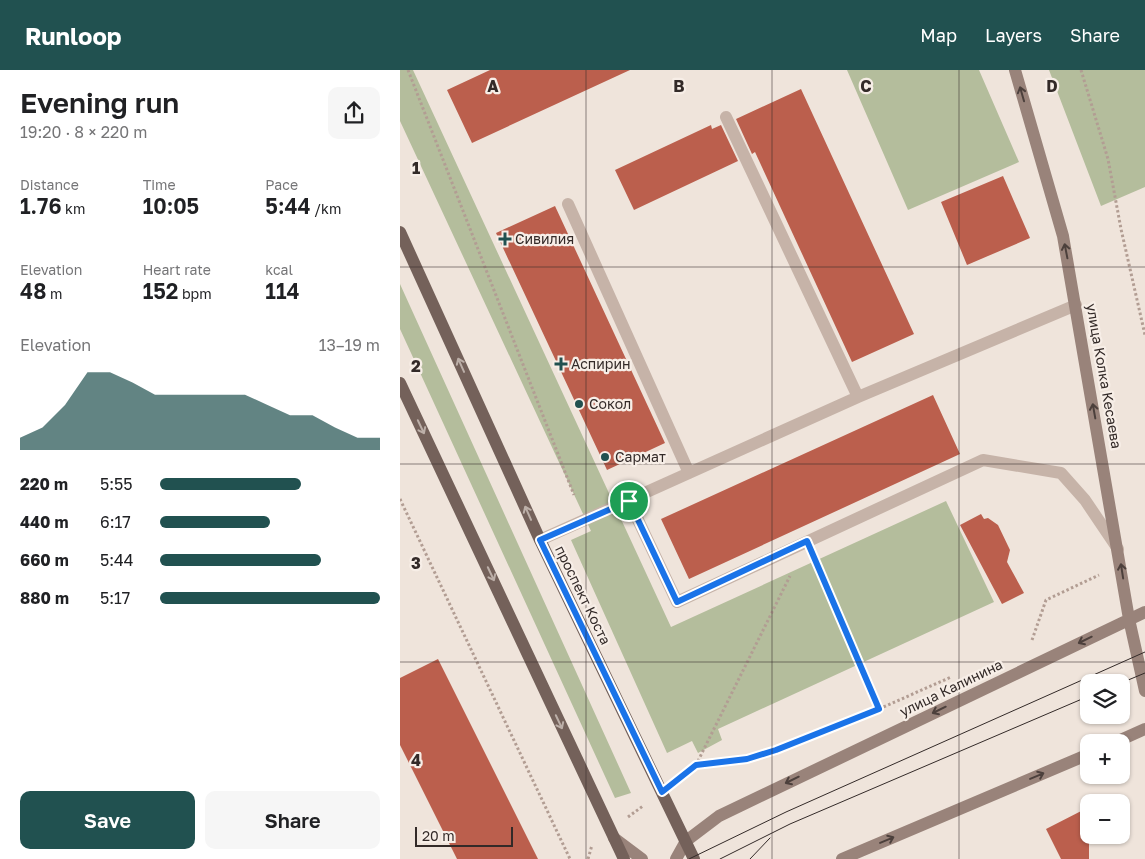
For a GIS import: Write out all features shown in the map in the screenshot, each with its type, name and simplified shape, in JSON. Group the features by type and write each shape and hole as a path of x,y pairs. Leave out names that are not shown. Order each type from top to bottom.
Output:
{"main road":[{"name":"улица Колка Кесаева","path":"1016,70 1063,236 1130,619 1145,691"},
{"name":"проспект Коста","path":"400,232 540,540 694,859"},
{"path":"400,383 624,859"},
{"name":"улица Калинина","path":"676,859 686,841 719,816 1145,612"},
{"path":"1130,736 1145,729"},
{"path":"842,859 1080,758"},
{"path":"611,834 642,859"}],"lane":[{"path":"726,117 858,397"},
{"path":"568,204 689,473"},
{"path":"540,540 858,397 1076,305"},
{"path":"629,501 677,602 984,460 1061,472 1085,500 1118,550"}],"path":[{"path":"408,70 574,495"},
{"path":"1081,70 1108,159 1121,229 1145,335"},
{"path":"400,499 570,859"},
{"path":"588,859 591,846 611,834 696,765 807,541"},
{"path":"807,541 879,709"},
{"path":"1024,644 1033,640 1046,600 1121,565"},
{"path":"696,765 747,759 776,750 879,709 951,676"}],"green space":[{"path":"400,70 413,70 671,627 946,501 994,602 718,729 722,740 698,753 692,741 667,753 571,540 591,531 400,121"},
{"path":"847,70 979,70 1019,162 908,210"},
{"path":"1049,70 1145,70 1145,187 1101,206"},
{"path":"400,284 631,793 615,798 400,329"}],"building":[{"path":"490,70 630,70 472,143 447,90"},
{"path":"801,89 914,334 852,362 755,152 752,154 736,119"},
{"path":"711,125 712,129 721,125 738,161 634,210 615,170"},
{"path":"1003,176 1030,238 967,265 941,202"},
{"path":"555,206 665,443 607,470 496,233"},
{"path":"933,395 960,454 689,579 661,519"},
{"path":"981,514 984,519 988,518 998,525 1010,550 1007,562 1024,593 1002,604 960,525"},
{"path":"438,659 538,859 457,859 400,745 400,678"},
{"path":"1080,812 1080,844 1089,844 1089,859 1061,859 1046,829"}],"tram line":[{"path":"689,859 786,812 1145,652"},
{"path":"1130,679 1145,673"},
{"path":"720,859 790,824 1080,700"},
{"path":"750,859 770,838"}],"place":[{"name":"Сивилия","path":"505,239"},
{"name":"Аспирин","path":"561,364"},
{"name":"Сокол","path":"579,404"},
{"name":"Сармат","path":"605,457"}],"route":[{"path":"629,501 677,602 807,541 879,709 776,750 747,759 696,765 662,792 540,540 629,501"}]}
